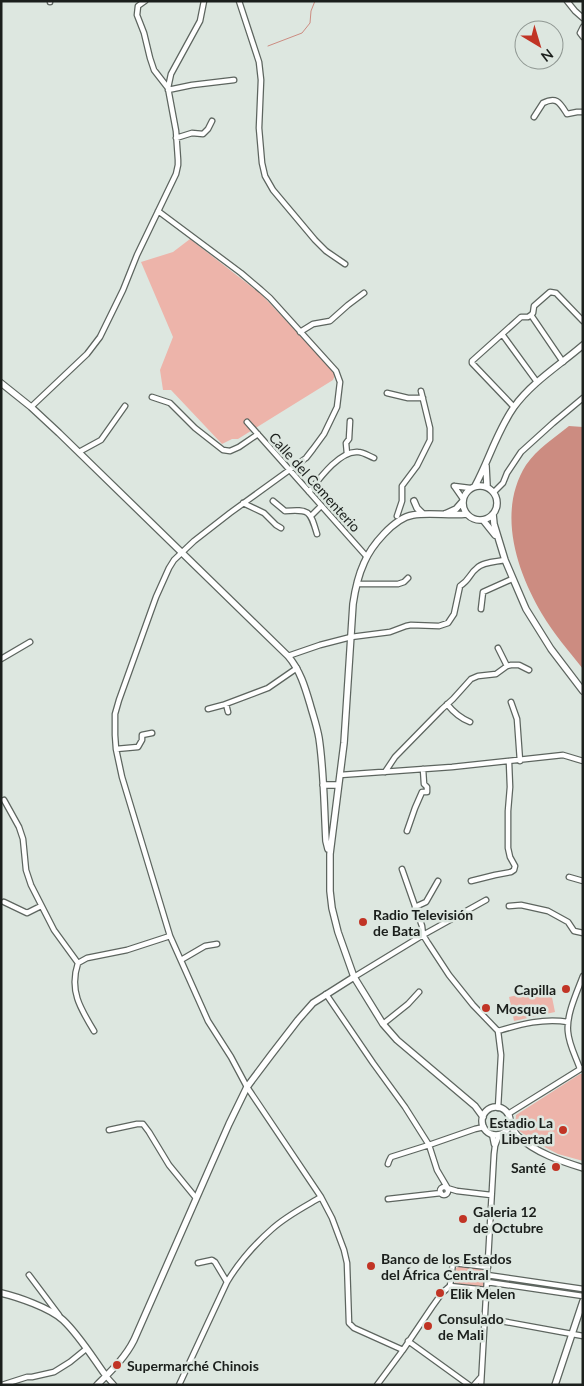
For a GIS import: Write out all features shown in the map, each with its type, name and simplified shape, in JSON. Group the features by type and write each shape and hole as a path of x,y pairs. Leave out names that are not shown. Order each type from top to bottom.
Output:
{"main road":[{"path":"443,515 453,511 472,487 487,462 506,420 523,396 537,382 583,345"},
{"path":"1,383 31,407 182,552 288,656 297,668 307,694 318,735 326,841 330,854"},
{"path":"487,462 487,486"},
{"path":"472,487 487,486 494,492 498,504 493,514 494,524 512,579 526,609 551,650 583,691"},
{"path":"463,500 467,514 474,519 483,520 493,514"},
{"path":"414,501 419,511 425,515"},
{"path":"467,514 410,515 397,522 388,528 367,557 357,584 353,604 345,735 330,854 330,891 338,932 354,977 383,1024 397,1040 475,1106 487,1132 518,1136"},
{"path":"483,520 498,539"},
{"path":"323,785 338,785"},
{"path":"97,1385 124,1357 134,1340 247,1087 270,1055 313,1004 354,977"},
{"path":"475,1106 489,1109 498,1108 506,1111 510,1124 518,1136 546,1154 583,1168"},
{"path":"483,1122 489,1109"},
{"path":"499,1134 510,1124"},
{"path":"1,1293 39,1306 61,1318 106,1376"},
{"path":"555,1385 583,1301"}],"street":[{"path":"145,1 136,4 137,15 144,32 154,70 168,89"},
{"path":"31,407 87,354 100,337 176,174 178,165 176,138 168,89 171,74 200,21 204,1"},
{"path":"239,1 259,62 259,128 265,176 273,190 315,240 326,251 345,264"},
{"path":"567,1 583,18"},
{"path":"583,27 580,33 583,37"},
{"path":"168,89 234,80"},
{"path":"534,117 543,103 553,100 561,103 568,114 583,112"},
{"path":"176,138 192,133 203,134 212,121"},
{"path":"158,212 261,290 336,371 340,382 340,391 337,407 324,434 306,458 243,503 174,560 162,583 118,700 115,714 116,749 122,777 170,936 208,1021 247,1087 320,1196 332,1218 344,1250 348,1270 349,1317 351,1326 403,1350"},
{"path":"514,407 472,361 521,316 528,317 534,313 534,306 550,292 556,293 583,321"},
{"path":"300,332 313,324 330,322 364,293"},
{"path":"531,315 563,362"},
{"path":"502,334 537,382"},
{"path":"397,516 402,501 402,486 418,466 430,440 430,428 421,391"},
{"path":"387,393 408,398 423,398"},
{"path":"152,398 170,403 195,428 223,450 230,451 239,447 258,434"},
{"path":"494,492 503,483 507,472 522,452 583,398"},
{"path":"78,452 101,440 125,406"},
{"path":"347,454 346,443 349,439 350,421"},
{"name":"Calle del Cementerio","path":"247,422 367,557"},
{"path":"309,492 325,471 347,454 358,452 374,458"},
{"path":"463,500 454,486 472,487"},
{"path":"273,501 285,511 299,510 308,512 317,534"},
{"path":"243,503 264,514 281,528"},
{"path":"310,516 322,506"},
{"path":"288,656 351,637 390,632 411,625 439,626 448,624 454,614 460,586 466,582 479,566 505,560"},
{"path":"357,584 398,584 408,578"},
{"path":"481,609 483,592 512,579"},
{"path":"1,659 30,642"},
{"path":"498,648 507,666"},
{"path":"385,772 395,757 424,726 460,693 471,679 478,676 496,674 507,666 519,664 530,670"},
{"path":"208,709 268,688 297,668"},
{"path":"511,702 517,719 520,761"},
{"path":"226,704 228,712"},
{"path":"447,704 461,719 470,722"},
{"path":"116,749 138,747 142,740 142,735 152,733"},
{"path":"340,775 509,762 563,755 583,761"},
{"path":"471,881 514,870 515,866 508,848 509,762"},
{"path":"407,831 422,792 427,792 428,787 424,784 424,769"},
{"path":"4,800 23,839 26,870 31,885 54,930 78,963 75,980 76,998 94,1031"},
{"path":"402,868 424,935 449,975 465,996 498,1031 501,1055 498,1108"},
{"path":"568,877 583,881"},
{"path":"415,907 426,902 438,881"},
{"path":"354,977 486,900"},
{"path":"4,902 28,913 41,906"},
{"path":"509,906 521,904 548,911 568,922 574,931 583,933"},
{"path":"78,963 87,958 128,950 170,936"},
{"path":"181,960 205,946 217,944"},
{"path":"508,1114 582,1068 570,1043 568,1022 583,976"},
{"path":"383,1024 404,1008 419,992"},
{"path":"326,994 405,1107 429,1145 445,1190"},
{"path":"498,1031 535,1022 557,1020 568,1022"},
{"path":"388,1164 392,1157 475,1129 483,1122"},
{"path":"109,1130 143,1124 169,1165 196,1198"},
{"path":"481,1385 491,1195 495,1146 499,1134"},
{"path":"388,1199 445,1190 491,1195"},
{"path":"179,1385 227,1282 234,1271 250,1251 273,1228 320,1196"},
{"path":"198,1263 212,1260 227,1282"},
{"path":"377,1385 442,1293 450,1286 453,1263 488,1267"},
{"path":"29,1275 61,1318"},
{"path":"487,1275 583,1289"},
{"path":"487,1282 583,1296"},
{"path":"450,1286 486,1290"},
{"path":"486,1318 583,1336"},
{"path":"408,1341 469,1385"},
{"path":"2,1385 27,1377 50,1374 86,1349"},
{"path":"106,1376 114,1385"},
{"path":"474,1385 482,1376"}],"shaded area":[{"path":"190,239 261,294 327,364 335,375 333,380 238,439 232,439 222,444 171,390 163,390 160,370 173,337 141,262 173,252"},
{"path":"569,426 583,427 583,669 551,628 524,579 513,540 511,521 517,483 526,465 540,449"},
{"path":"550,987 555,1012 514,1021 509,997"},
{"name":"Estadio La Libertad","path":"580,1074 583,1074 583,1161 558,1154 515,1128 516,1115"},
{"path":"460,1266 481,1268 485,1273 484,1285 480,1288 456,1285 454,1281 456,1268"}],"waterway":[{"path":"268,46 302,33 310,23 311,11 315,1"}],"place":[{"name":"Radio Televisión de Bata","path":"363,922"},
{"name":"Capilla","path":"566,989"},
{"name":"Mosque","path":"486,1008"},
{"name":"Estadio La Libertad","path":"563,1130"},
{"name":"Santé","path":"556,1167"},
{"name":"Galeria 12 de Octubre","path":"463,1219"},
{"name":"Banco de los Estados del África Central","path":"371,1266"},
{"name":"Elik Melen","path":"440,1293"},
{"name":"Consulado de Mali","path":"428,1326"},
{"name":"Supermarché Chinois","path":"117,1365"}]}
